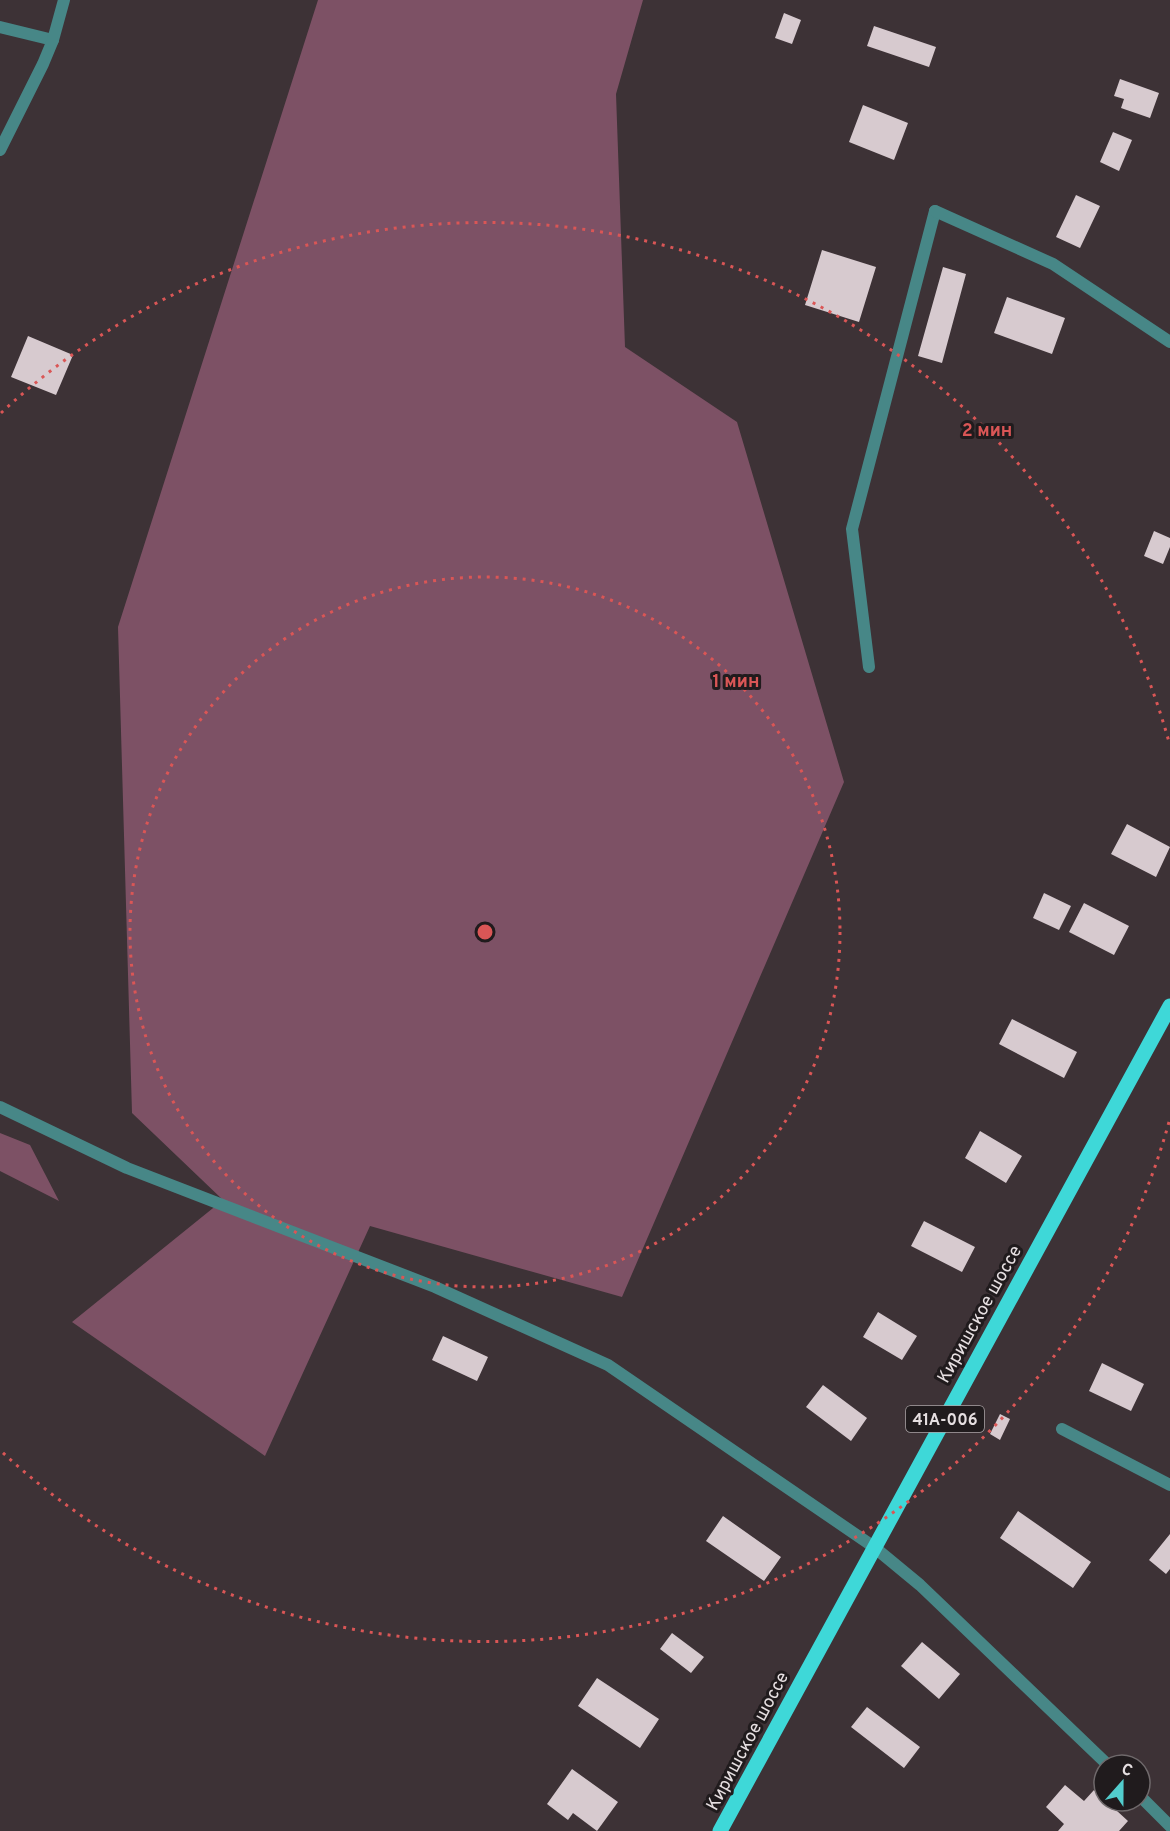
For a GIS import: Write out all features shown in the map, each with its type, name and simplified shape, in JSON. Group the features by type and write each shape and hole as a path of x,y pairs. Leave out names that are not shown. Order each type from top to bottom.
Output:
{"main road":[{"name":"Киришское шоссе","path":"720,1831 1170,1006"}],"street":[{"path":"0,150 53,40 64,0"},
{"path":"0,27 53,40"},
{"path":"869,668 852,529 934,211 1053,264 1170,342"},
{"path":"0,1107 126,1168 435,1287 608,1365 874,1547 920,1585 1095,1753"},
{"path":"1062,1429 1170,1485"},
{"path":"1152,1808 1170,1826"}],"shaded area":[{"path":"318,0 643,0 616,94 625,347 737,422 844,782 622,1297 370,1226 265,1456 72,1322 223,1200 132,1113 118,627"},
{"path":"0,1133 30,1145 59,1201 0,1171"}],"building":[{"path":"784,13 801,20 792,44 775,38"},
{"path":"874,26 936,47 929,67 867,46"},
{"path":"1120,79 1159,93 1150,118 1121,108 1124,99 1114,96"},
{"path":"863,105 908,123 894,160 849,142"},
{"path":"1113,132 1132,140 1119,171 1100,162"},
{"path":"1076,195 1100,206 1080,248 1056,237"},
{"path":"822,250 876,267 859,322 805,305"},
{"path":"943,267 966,274 942,363 918,356"},
{"path":"1007,297 1065,318 1052,354 994,333"},
{"path":"28,336 73,355 56,395 11,377"},
{"path":"1154,531 1170,538 1170,547 1163,564 1144,556"},
{"path":"1127,824 1170,847 1156,877 1111,854"},
{"path":"1044,893 1071,906 1059,930 1033,918"},
{"path":"1084,903 1129,926 1114,955 1069,932"},
{"path":"1012,1019 1077,1052 1064,1078 999,1044"},
{"path":"980,1131 1022,1156 1006,1183 965,1158"},
{"path":"924,1221 975,1247 962,1272 911,1246"},
{"path":"878,1312 917,1336 902,1360 863,1337"},
{"path":"443,1336 488,1357 477,1381 432,1360"},
{"path":"1102,1363 1144,1384 1131,1411 1089,1391"},
{"path":"823,1385 867,1418 851,1441 806,1407"},
{"path":"1000,1414 1010,1419 1000,1440 990,1434"},
{"path":"1018,1511 1091,1562 1073,1588 1000,1538"},
{"path":"723,1516 781,1557 764,1581 706,1541"},
{"path":"1170,1534 1170,1569 1166,1574 1149,1560"},
{"path":"672,1633 704,1657 691,1673 660,1649"},
{"path":"922,1642 960,1674 939,1699 901,1666"},
{"path":"597,1678 659,1719 640,1748 578,1706"},
{"path":"867,1707 920,1747 904,1768 851,1727"},
{"path":"572,1769 618,1802 597,1831 573,1813 568,1820 547,1804"},
{"path":"1065,1785 1084,1801 1092,1792 1092,1813 1119,1813 1128,1821 1119,1831 1058,1831 1064,1824 1046,1807"}]}
